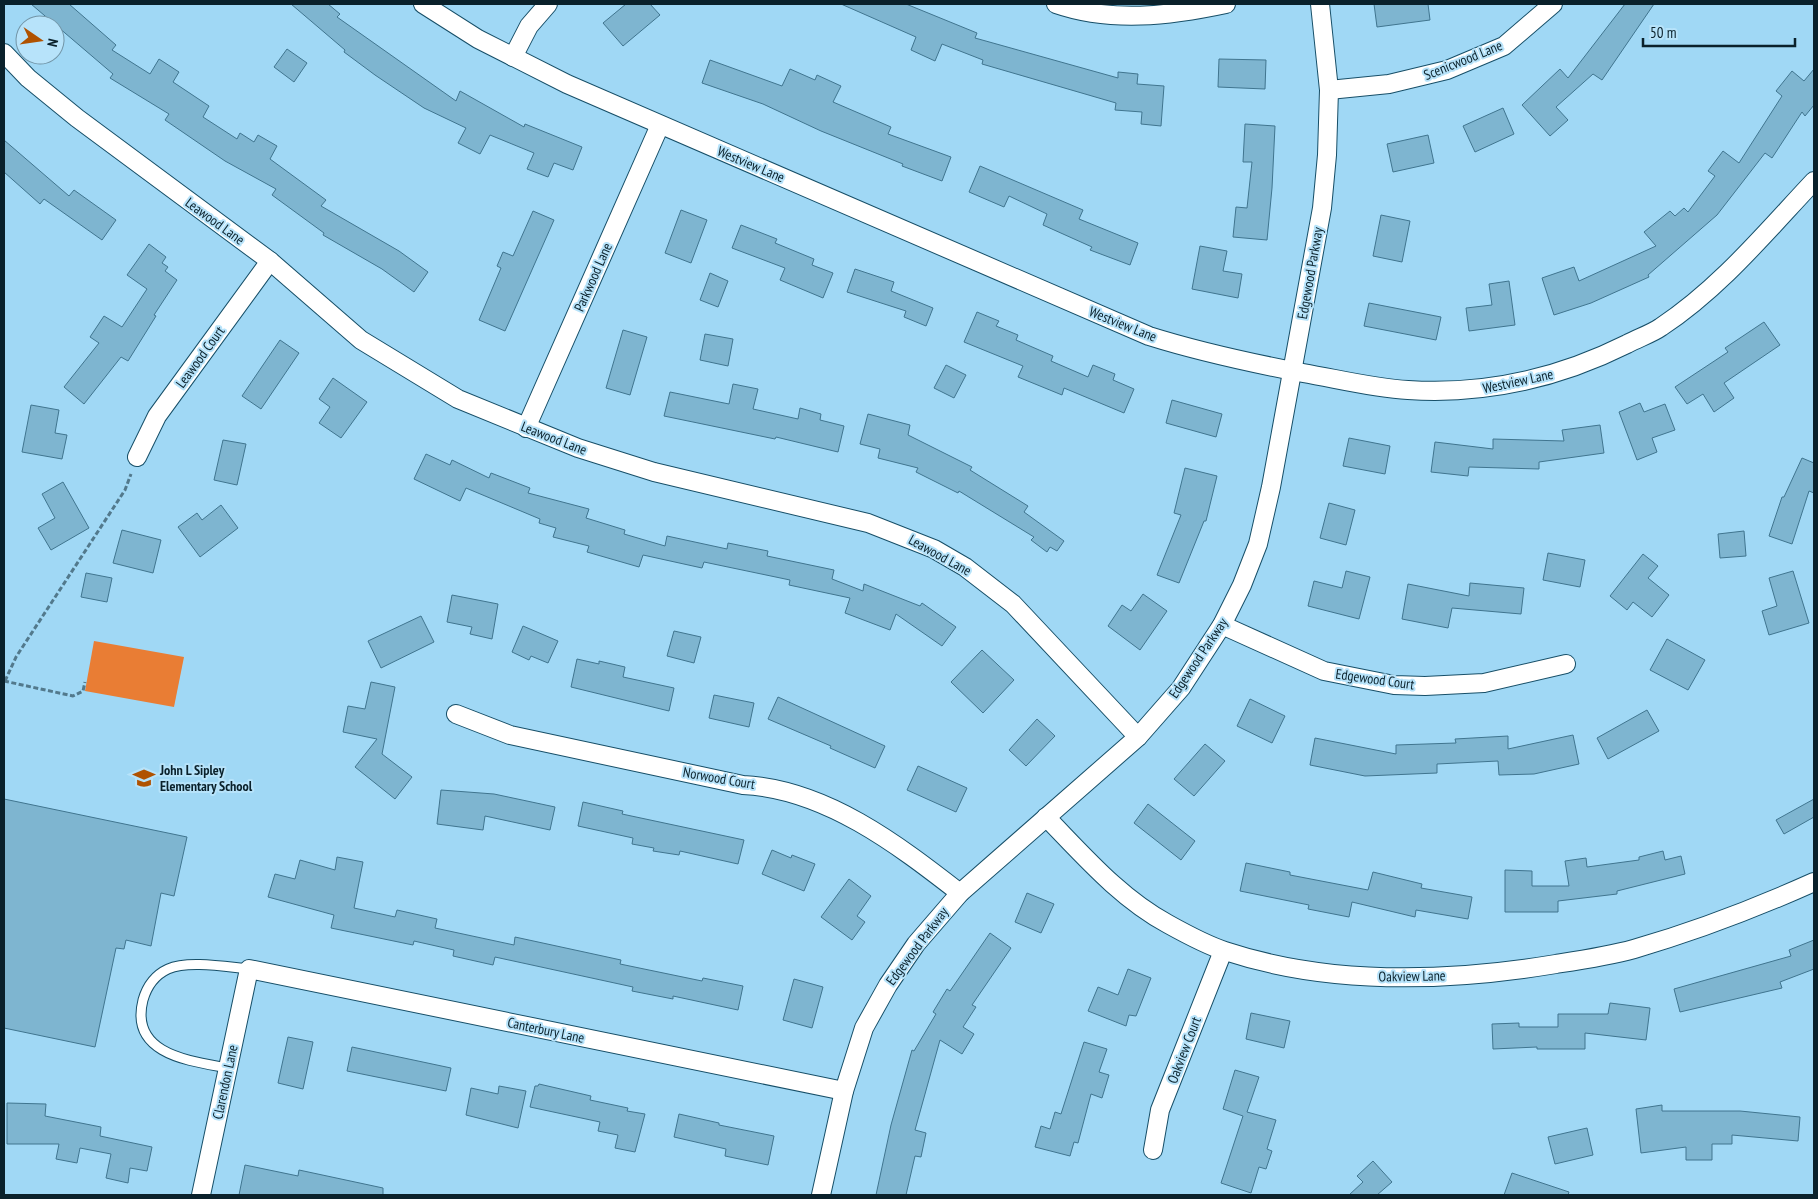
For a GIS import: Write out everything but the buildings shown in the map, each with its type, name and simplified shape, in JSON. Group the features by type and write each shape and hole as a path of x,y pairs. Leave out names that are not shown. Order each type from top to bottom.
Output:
{"street":[{"name":"Westview Lane","path":"423,4 478,39 567,84 1149,336 1230,360 1375,386 1407,390 1448,391 1480,389 1524,382 1562,371 1602,356 1660,327 1731,270 1814,181"},
{"path":"513,56 530,26 548,4"},
{"path":"1056,4 1092,13 1130,17 1226,4"},
{"name":"Edgewood Parkway","path":"821,1195 844,1091 864,1028 888,985 930,925 960,892 1138,737 1181,688 1222,625 1242,585 1258,544 1271,488 1322,208 1327,155 1329,90 1320,4"},
{"name":"Scenicwood Lane","path":"1329,90 1389,84 1447,70 1504,46 1554,4"},
{"name":"Leawood Lane","path":"4,53 28,78 100,137 270,261 361,340 458,399 578,448 654,472 868,523 934,549 964,567 1013,604 1138,737"},
{"name":"Parkwood Lane","path":"526,428 660,125"},
{"name":"Leawood Court","path":"138,457 157,416 270,261"},
{"name":"Edgewood Court","path":"1222,625 1324,671 1394,685 1425,686 1484,683 1566,664"},
{"name":"Norwood Court","path":"456,714 510,735 743,785 766,786 806,799 846,815 879,834 960,892"},
{"name":"Oakview Lane","path":"1046,817 1126,896 1167,924 1223,951 1276,965 1357,977 1426,977 1527,969 1632,949 1698,929 1768,903 1814,882"},
{"name":"Oakview Court","path":"1153,1150 1160,1110 1223,951"},
{"name":"Canterbury Lane","path":"249,969 844,1091"},
{"name":"Clarendon Lane","path":"201,1195 249,969"}],"lane":[{"path":"228,1068 179,1059 163,1052 153,1044 145,1032 141,1020 142,1006 146,990 155,977 170,968 188,965 249,969"}],"path":[{"path":"85,682 83,691 73,696 4,681 16,657 125,490 138,457"}],"shaded area":[{"path":"94,641 184,657 174,707 85,691"}],"place":[{"name":"John L Sipley Elementary School","path":"144,778"}]}
